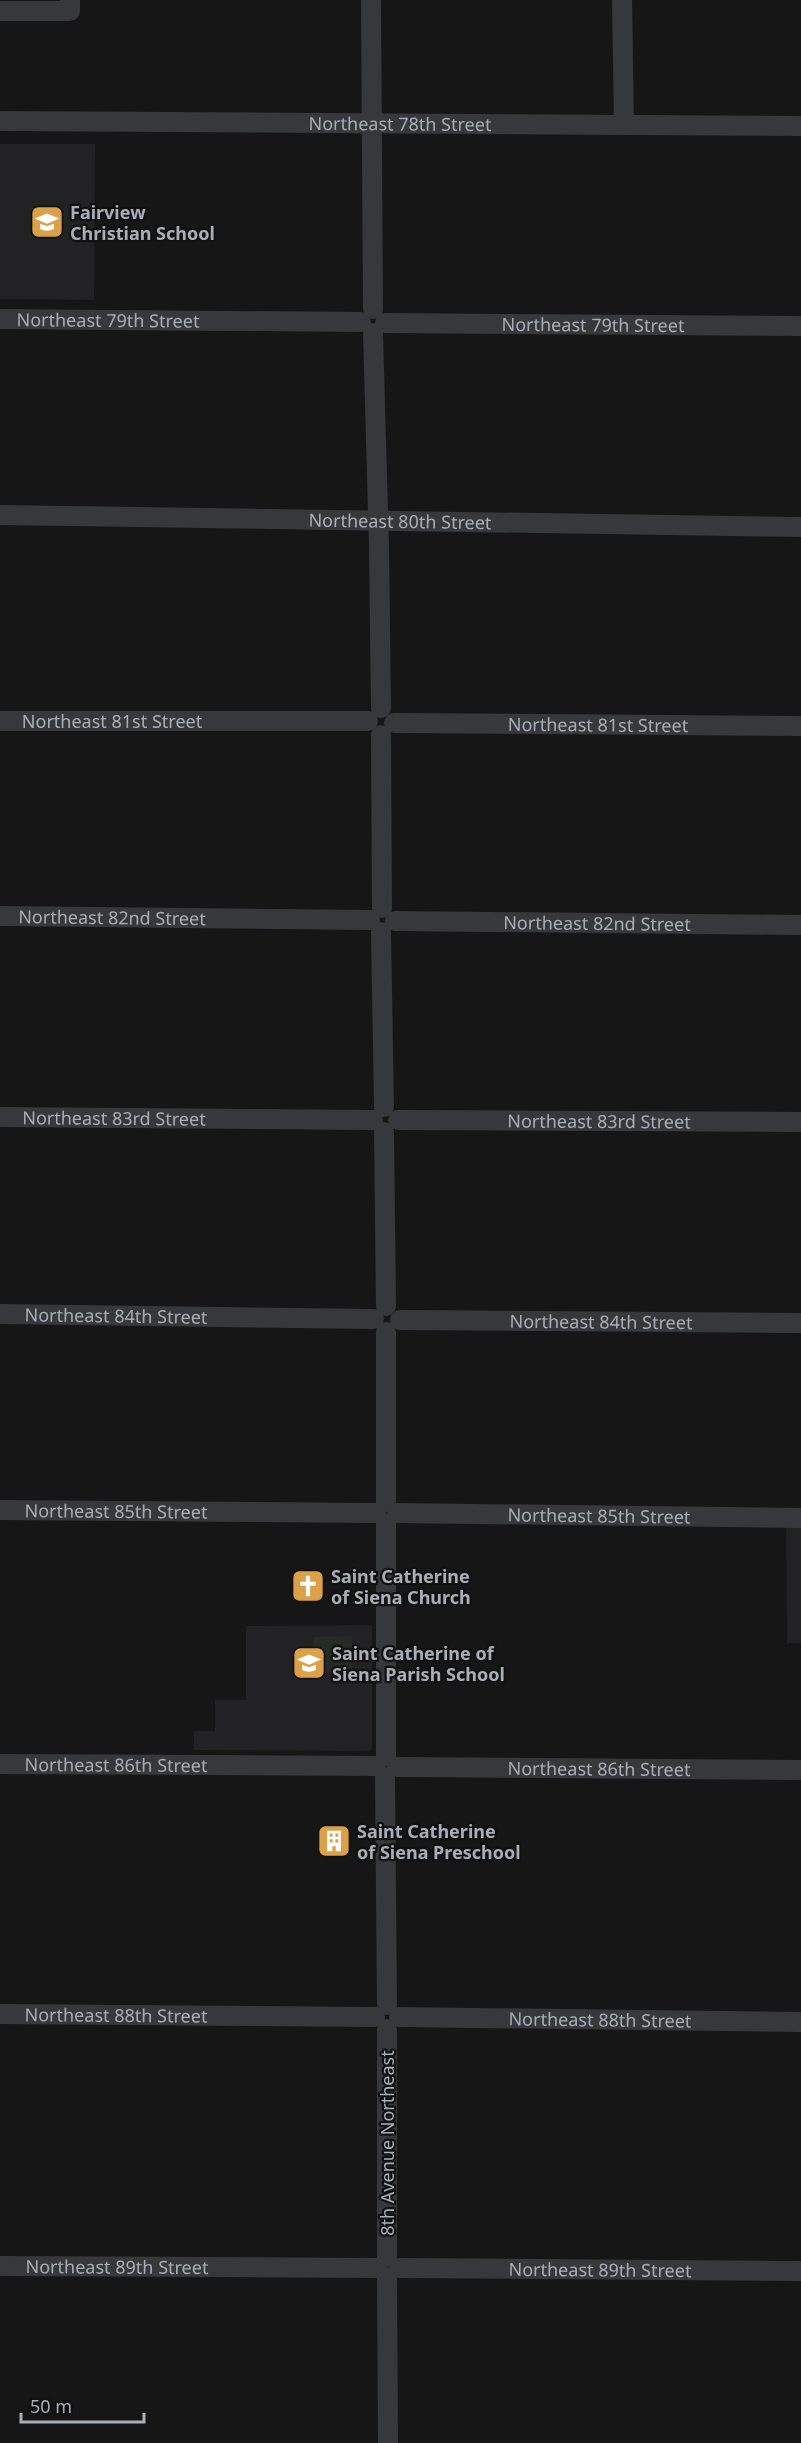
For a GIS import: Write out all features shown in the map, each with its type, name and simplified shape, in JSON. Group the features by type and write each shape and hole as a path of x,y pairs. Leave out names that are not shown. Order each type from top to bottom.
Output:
{"street":[{"name":"8th Avenue Northeast","path":"371,0 373,322 381,722 387,1319 388,2443"},
{"path":"622,0 624,124"},
{"path":"0,11 70,6"},
{"name":"Northeast 78th Street","path":"0,122 371,122 801,126"},
{"name":"Northeast 79th Street","path":"0,319 801,326"},
{"name":"Northeast 80th Street","path":"0,515 801,528"},
{"name":"Northeast 81st Street","path":"0,721 801,726"},
{"name":"Northeast 82nd Street","path":"0,916 801,925"},
{"name":"Northeast 83rd Street","path":"0,1117 801,1122"},
{"name":"Northeast 84th Street","path":"0,1314 801,1323"},
{"name":"Northeast 85th Street","path":"0,1510 801,1518"},
{"name":"Northeast 86th Street","path":"0,1764 801,1770"},
{"name":"Northeast 88th Street","path":"0,2014 801,2022"},
{"name":"Northeast 89th Street","path":"0,2266 801,2271"}],"shaded area":[{"name":"Fairview Christian School","path":"0,144 95,144 94,300 0,299"},
{"path":"786,1526 801,1526 801,1643 787,1643"},
{"name":"Saint Catherine of Siena Parish School","path":"372,1625 372,1749 369,1751 194,1750 194,1731 215,1731 215,1700 246,1700 246,1626"},
{"path":"352,1636 352,1672 313,1672 313,1637"}],"place":[{"name":"Fairview Christian School","path":"47,222"},
{"name":"Saint Catherine of Siena Church","path":"308,1586"},
{"name":"Saint Catherine of Siena Parish School","path":"309,1663"},
{"name":"Saint Catherine of Siena Preschool","path":"334,1841"}]}
